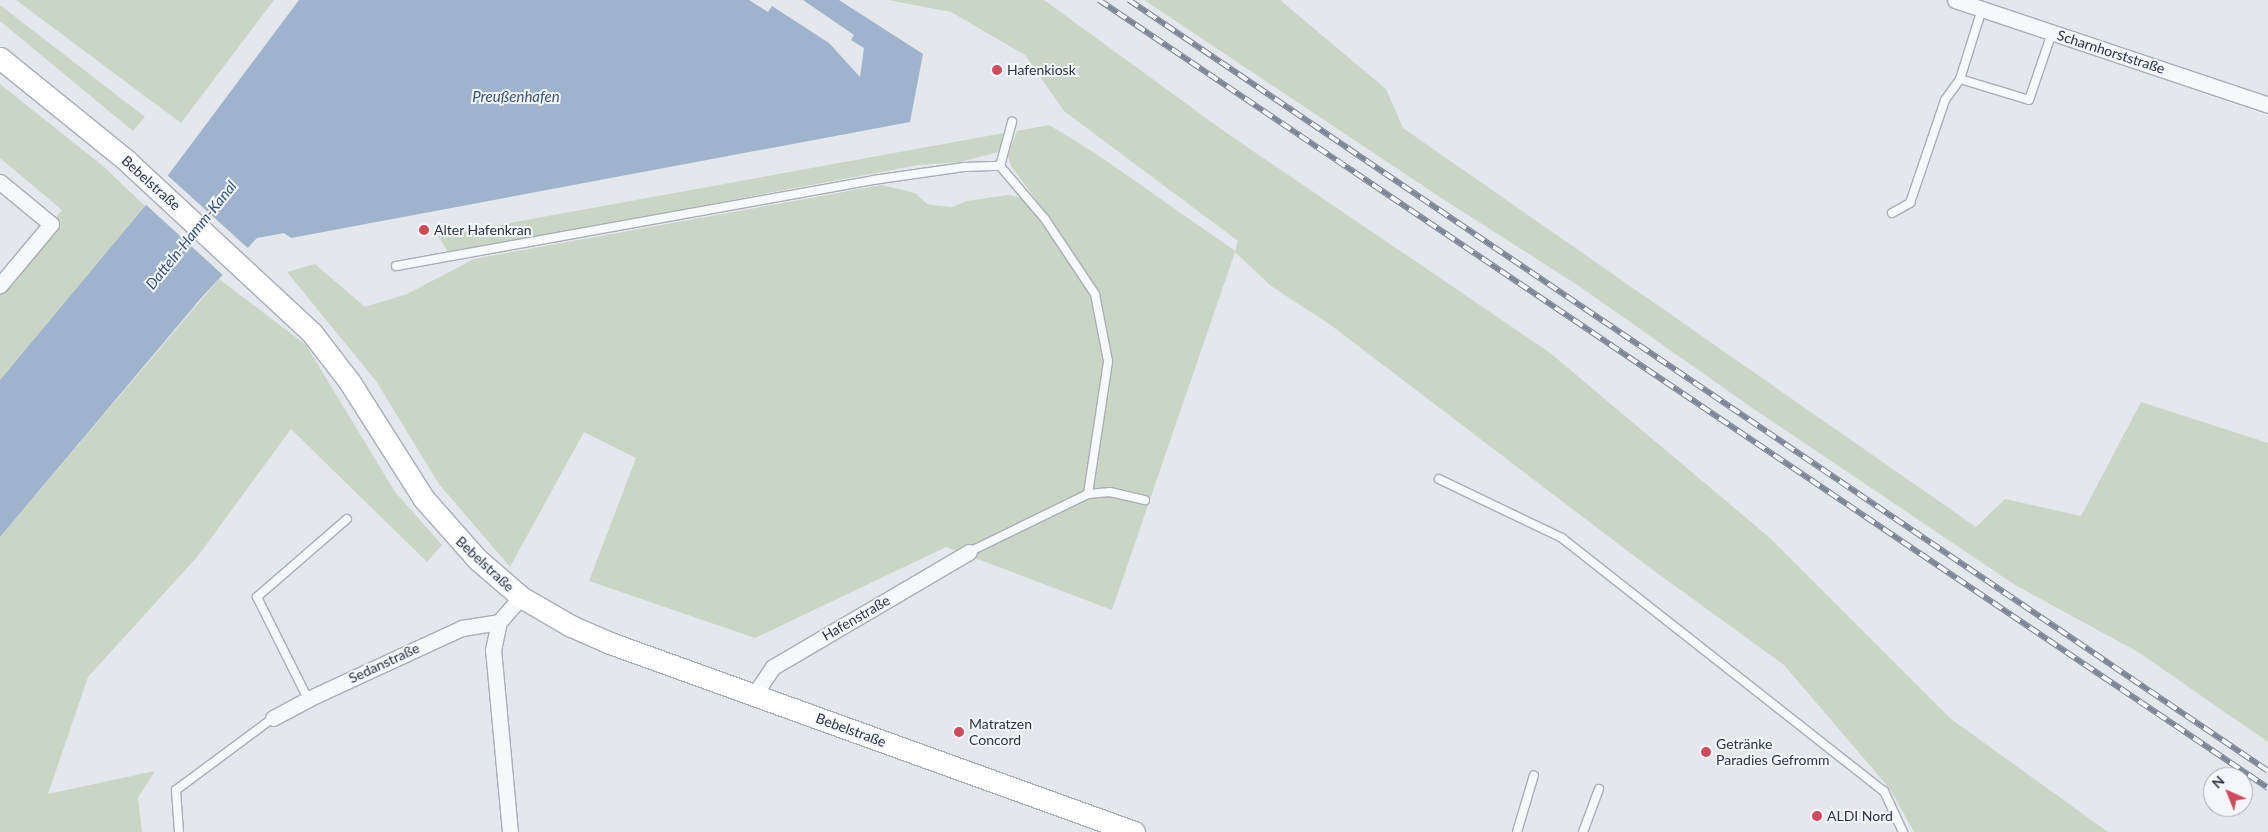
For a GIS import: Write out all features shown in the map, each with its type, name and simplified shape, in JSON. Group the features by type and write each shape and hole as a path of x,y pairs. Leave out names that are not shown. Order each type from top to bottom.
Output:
{"main road":[{"name":"Bebelstraße","path":"0,58 126,161 312,333 334,360 424,499 454,536 521,597 571,626 610,643 754,695 1088,824 1134,832"}],"street":[{"name":"Scharnhorststraße","path":"1955,0 2268,105"},
{"path":"0,182 51,224 0,285"},
{"name":"Hafenstraße","path":"754,695 773,667 968,552"},
{"path":"510,832 494,650 499,622 521,597"},
{"name":"Sedanstraße","path":"274,718 308,699 462,628 499,622"}],"lane":[{"path":"1892,213 1910,203 1945,100 1960,79 1982,9"},
{"path":"1960,79 2029,100 2052,33"},
{"path":"1000,166 1012,122"},
{"path":"396,266 873,180 964,167 1000,166"},
{"path":"1000,166 1045,219 1095,294 1108,361 1088,494"},
{"path":"1439,479 1562,538 1884,791 1903,832"},
{"path":"968,552 1088,494 1110,492 1145,500"},
{"path":"308,699 257,597 347,519"},
{"path":"180,832 176,790 274,718"},
{"path":"1517,832 1534,775"},
{"path":"1583,832 1599,789"}],"green space":[{"path":"16,0 274,0 181,123"},
{"path":"888,0 1044,0 1228,134 1549,352 1770,538 1951,719 2108,832 1914,832 1890,789 1784,665 1646,565 1332,326 1271,286 1235,252 1112,610 946,547 755,638 589,581 636,458 584,432 510,567 439,484 376,381 287,272 315,264 365,307 407,294 474,259 882,185 915,193 927,204 939,206 952,207 967,201 1008,195 1037,201 1011,166 1008,155 1017,131 1049,125 1095,153 1235,251 1238,241 1064,111 1025,55 951,12"},
{"path":"1144,0 1280,0 1386,89 1403,128 1976,527 2005,499 2081,516 2141,402 2268,443 2268,742 2138,652 2015,585 1748,405 1579,286 1446,201"},
{"path":"0,5 145,117 133,131 0,21"},
{"path":"0,84 103,166 145,206 0,380 0,286 62,210 0,158"},
{"path":"1004,133 998,152 960,162 918,165 449,253 438,236"},
{"path":"219,279 306,345 395,492 442,545 427,562 291,429 198,556 88,677 48,794 155,771 138,798 142,832 0,832 0,537"}],"water":[{"path":"299,0 839,0 923,54 910,122 291,238 284,233 257,238 202,297 0,537 0,380 145,206"}],"pier":[{"path":"749,0 803,0 854,35 851,40 864,48 860,77 829,43 772,6 768,12"},
{"path":"166,174 250,250 225,277 144,203"}],"railway":[{"path":"1099,0 2268,788"},
{"path":"1129,0 2268,771"}],"place":[{"name":"Hafenkiosk","path":"997,70"},
{"name":"Alter Hafenkran","path":"424,230"},
{"name":"Matratzen Concord","path":"959,732"},
{"name":"Getränke Paradies Gefromm","path":"1706,752"},
{"name":"ALDI Nord","path":"1817,816"}],"water label":[{"name":"Preußenhafen","path":"516,97"},
{"name":"Datteln-Hamm-Kanal","path":"191,235"}]}
